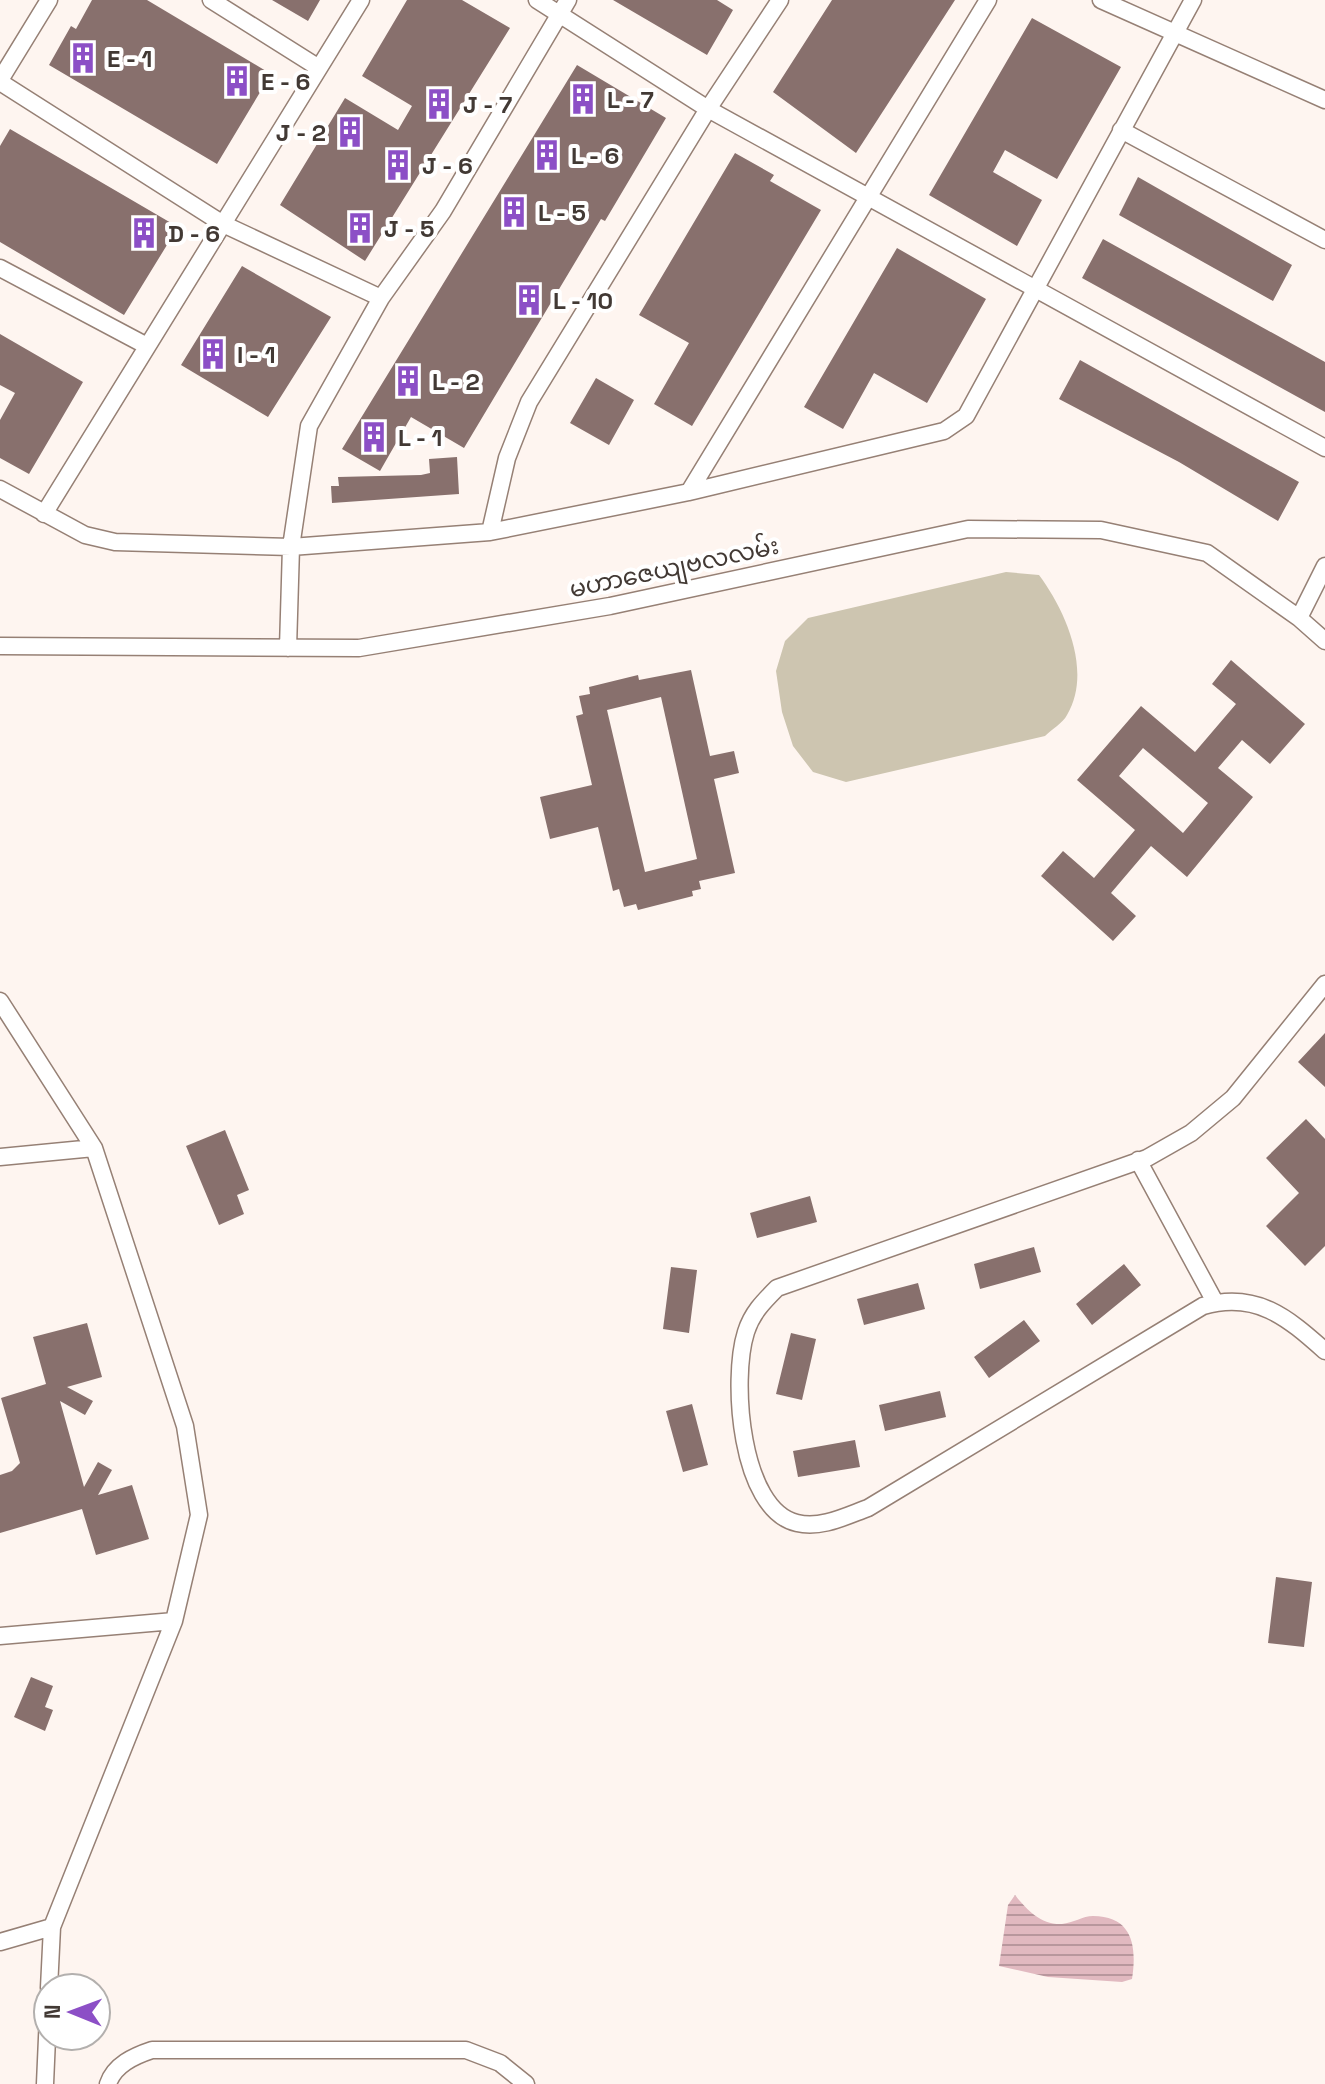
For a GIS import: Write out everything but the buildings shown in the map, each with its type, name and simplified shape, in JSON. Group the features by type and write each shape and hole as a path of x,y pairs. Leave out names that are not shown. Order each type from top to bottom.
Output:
{"street":[{"path":"49,0 0,81 223,224 381,298"},
{"path":"211,0 319,68"},
{"path":"44,514 361,0"},
{"path":"537,0 708,109 1325,448"},
{"path":"288,648 291,547 309,426 381,298 443,211 568,0"},
{"path":"490,532 507,458 529,402 708,109 780,0"},
{"path":"689,492 988,0"},
{"path":"1101,0 1325,100"},
{"path":"0,489 85,535 115,542 291,547 490,532 689,492 950,428 966,416 1193,0"},
{"path":"1121,130 1325,240"},
{"path":"0,268 147,346"},
{"name":"မဟာဇေယျဗလလမ်း","path":"0,646 359,648 595,609 968,529 1101,530 1207,553 1299,618 1325,641"},
{"path":"1299,618 1325,566"},
{"path":"1325,984 1233,1098 1191,1133 1138,1160 777,1288 754,1312 745,1336 739,1404 758,1491 776,1515 798,1524 826,1523 868,1508 1203,1306 1227,1299 1255,1302 1298,1327 1325,1351"},
{"path":"0,1001 94,1148 185,1426 199,1515 174,1621 52,1927 50,1972"},
{"path":"0,1157 94,1148"},
{"path":"1138,1160 1215,1302"},
{"path":"0,1636 174,1621"},
{"path":"0,1942 52,1927"},
{"path":"108,2084 129,2058 152,2050 370,2048 466,2050 500,2063 526,2084"},
{"path":"45,2084 46,2052"}],"shaded area":[{"path":"1006,572 1039,575 1066,623 1076,661 1077,679 1074,698 1063,721 1045,736 846,782 813,772 793,746 782,712 776,671 785,641 808,618"},
{"path":"1015,1895 1030,1911 1054,1924 1093,1916 1117,1921 1124,1927 1132,1945 1132,1979 1122,1982 1048,1977 999,1966 1008,1905"}],"place":[{"name":"E - 1","path":"83,58"},
{"name":"E - 6","path":"237,81"},
{"name":"L - 7","path":"583,99"},
{"name":"J - 7","path":"439,104"},
{"name":"J - 2","path":"350,132"},
{"name":"L - 6","path":"547,155"},
{"name":"J - 6","path":"398,165"},
{"name":"L - 5","path":"514,212"},
{"name":"J - 5","path":"360,228"},
{"name":"D - 6","path":"144,233"},
{"name":"L - 10","path":"529,300"},
{"name":"I - 1","path":"213,354"},
{"name":"L - 2","path":"408,381"},
{"name":"L - 1","path":"374,437"}]}
